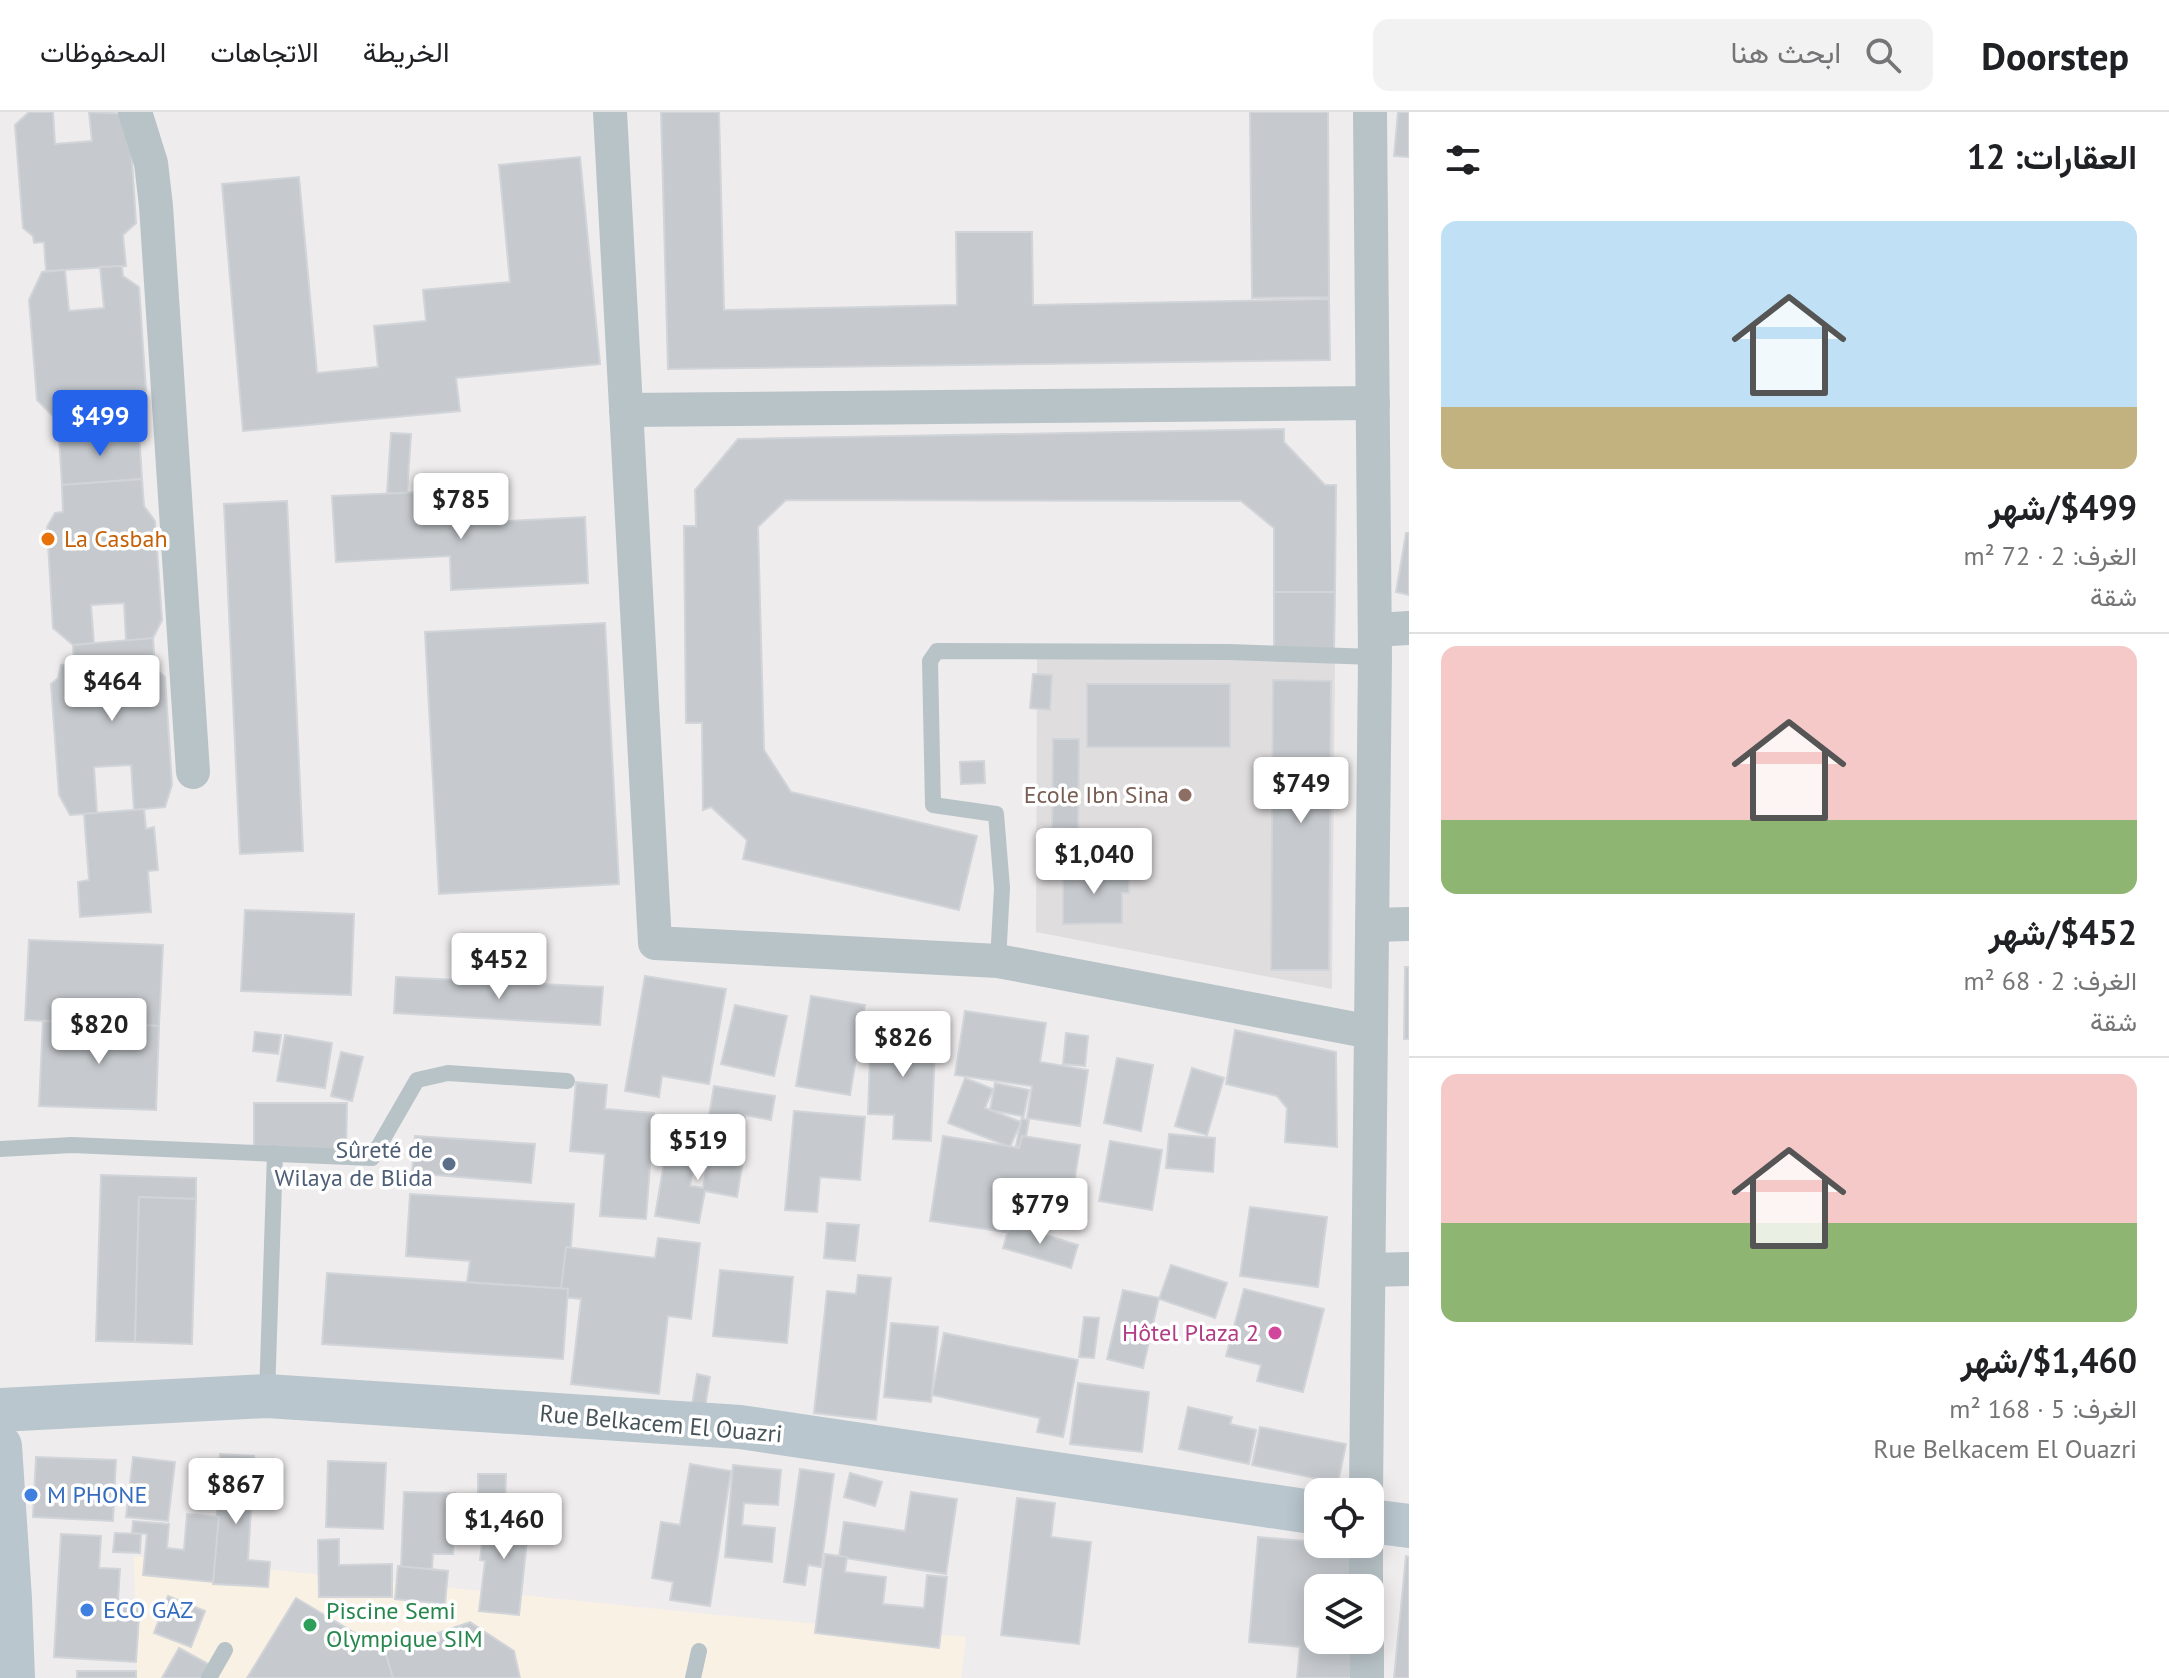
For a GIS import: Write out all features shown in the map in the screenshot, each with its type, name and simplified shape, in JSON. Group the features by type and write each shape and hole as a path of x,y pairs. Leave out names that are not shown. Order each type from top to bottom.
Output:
{"street":[{"path":"135,112 151,163 156,206 193,772"},
{"path":"610,112 655,943 998,961 1371,1032"},
{"path":"1366,1478 1375,644 1370,112"},
{"path":"626,410 1373,403"},
{"path":"1375,644 1409,628"},
{"path":"1372,925 1409,924"},
{"path":"1370,1270 1409,1269"},
{"name":"Rue Belkacem El Ouazri","path":"0,1410 267,1396 740,1427 1304,1511"},
{"path":"0,1446 5,1600 13,1678"},
{"path":"1384,1523 1409,1526"},
{"path":"1367,1654 1367,1678"}],"lane":[{"path":"998,961 1002,888 996,814 933,805 930,661 937,651 1228,652 1375,644"},
{"path":"0,1149 72,1145 372,1158 417,1080 448,1073 567,1081"},
{"path":"267,1396 275,1153"},
{"path":"209,1678 225,1650"},
{"path":"693,1678 699,1651"}],"shaded area":[{"name":"Ecole Ibn Sina","path":"1037,658 1335,659 1332,989 1036,932"},
{"path":"134,1556 966,1637 961,1678 137,1678"}],"building":[{"path":"29,112 53,112 55,144 92,141 89,112 129,114 136,223 123,235 126,266 46,271 44,242 34,243 33,236 23,228 15,125"},
{"path":"661,112 719,112 724,310 957,305 956,232 1032,232 1033,305 1329,299 1330,360 668,369"},
{"path":"1250,112 1328,112 1329,297 1252,298"},
{"path":"1398,112 1409,112 1409,157 1394,156"},
{"path":"580,157 600,364 456,378 460,411 243,431 222,184 299,177 317,373 378,367 374,326 426,321 423,290 510,282 499,165"},
{"path":"122,266 123,276 139,287 146,391 138,405 139,432 59,437 58,421 37,400 29,300 42,272 65,270 69,311 104,308 100,267"},
{"path":"1284,429 1284,442 1325,485 1336,485 1335,592 1274,592 1274,528 1241,501 786,500 758,527 764,750 791,792 977,836 959,910 743,859 747,840 711,807 703,810 702,723 686,723 684,526 696,526 695,490 738,439"},
{"path":"139,432 142,479 62,485 59,437"},
{"path":"391,433 411,434 407,494 387,493"},
{"path":"142,479 144,506 155,521 162,620 153,638 126,641 124,603 91,605 94,644 73,645 53,628 47,527 55,513 63,512 62,485"},
{"path":"446,491 447,524 585,517 588,583 451,590 450,556 336,562 332,496"},
{"path":"287,501 303,851 240,854 224,504"},
{"path":"1406,533 1409,533 1409,595 1396,592"},
{"path":"1274,592 1335,592 1334,650 1274,649"},
{"path":"605,623 619,884 439,894 425,632"},
{"path":"153,638 155,668 165,677 172,785 165,807 134,810 131,765 94,767 97,813 70,815 59,795 51,684 58,678 61,665 74,664 73,645"},
{"path":"1033,674 1052,675 1050,710 1030,708"},
{"path":"1273,680 1331,681 1329,970 1271,970"},
{"path":"1087,684 1230,684 1230,747 1087,747"},
{"path":"1053,739 1079,739 1078,829 1052,828"},
{"path":"984,761 985,783 961,784 960,762"},
{"path":"144,809 146,829 154,827 158,870 148,871 151,912 80,917 78,882 89,880 84,814"},
{"path":"1129,870 1129,893 1122,893 1122,923 1063,924 1063,871"},
{"path":"245,910 354,914 351,995 241,991"},
{"path":"29,940 163,945 159,1026 25,1020"},
{"path":"1405,967 1409,967 1409,1039 1404,1039"},
{"path":"645,976 726,989 709,1084 662,1076 659,1097 625,1091"},
{"path":"396,977 603,987 600,1025 394,1013"},
{"path":"811,996 865,1005 850,1095 796,1086"},
{"path":"735,1005 787,1016 774,1076 721,1064"},
{"path":"965,1011 1046,1023 1040,1062 1088,1070 1080,1126 1027,1118 1032,1086 955,1075"},
{"path":"43,1021 159,1026 156,1110 39,1106"},
{"path":"871,1025 936,1028 931,1141 893,1139 894,1115 868,1114"},
{"path":"1235,1030 1336,1052 1337,1147 1285,1142 1287,1108 1277,1096 1226,1084"},
{"path":"255,1032 281,1035 278,1054 253,1051"},
{"path":"1066,1033 1088,1036 1085,1066 1063,1064"},
{"path":"285,1035 332,1043 325,1088 277,1081"},
{"path":"341,1052 363,1057 352,1101 331,1096"},
{"path":"1117,1058 1153,1065 1141,1131 1104,1123"},
{"path":"1192,1068 1224,1078 1207,1135 1175,1126"},
{"path":"965,1078 993,1089 985,1108 1021,1122 1010,1147 948,1123"},
{"path":"576,1082 607,1085 605,1109 654,1113 646,1219 600,1216 605,1154 570,1151"},
{"path":"995,1083 1029,1090 1023,1119 1029,1120 1024,1148 1016,1146 1022,1116 990,1110"},
{"path":"714,1086 775,1096 771,1120 745,1115 739,1146 705,1140"},
{"path":"254,1103 347,1103 346,1153 254,1152"},
{"path":"794,1111 865,1117 860,1180 820,1177 817,1212 785,1210"},
{"path":"1169,1134 1215,1138 1213,1172 1166,1168"},
{"path":"415,1136 535,1144 531,1183 412,1173"},
{"path":"943,1136 1019,1148 1022,1136 1080,1145 1070,1210 1018,1202 1013,1233 930,1221"},
{"path":"1110,1141 1162,1150 1152,1210 1099,1201"},
{"path":"711,1142 745,1148 737,1197 705,1191 699,1223 655,1216 666,1151 695,1156 690,1186 703,1188"},
{"path":"101,1175 196,1178 196,1199 139,1197 135,1342 96,1341"},
{"path":"410,1194 574,1204 568,1289 467,1282 470,1261 406,1256"},
{"path":"139,1197 196,1199 192,1344 135,1342"},
{"path":"1250,1207 1327,1217 1318,1287 1240,1276"},
{"path":"827,1223 859,1225 855,1261 824,1258"},
{"path":"1010,1224 1078,1245 1071,1268 1003,1248"},
{"path":"658,1238 700,1243 691,1319 668,1316 659,1394 571,1384 581,1299 560,1297 566,1247 655,1258"},
{"path":"1171,1265 1227,1283 1215,1318 1159,1299"},
{"path":"720,1270 793,1277 787,1343 713,1336"},
{"path":"327,1273 568,1289 563,1359 322,1344"},
{"path":"858,1275 891,1278 876,1420 814,1413 827,1291 856,1294"},
{"name":"Hôtel Plaza 2","path":"1244,1289 1324,1309 1303,1392 1257,1381 1261,1365 1226,1356"},
{"path":"1123,1290 1159,1298 1143,1368 1107,1359"},
{"path":"1084,1317 1099,1318 1094,1358 1079,1357"},
{"path":"891,1323 938,1327 931,1402 884,1397"},
{"path":"944,1333 1078,1360 1063,1437 1037,1432 1040,1418 932,1395"},
{"path":"697,1374 710,1377 705,1407 692,1405"},
{"path":"1078,1383 1149,1392 1142,1452 1070,1444"},
{"path":"1188,1407 1232,1417 1230,1424 1256,1430 1249,1464 1179,1449"},
{"path":"1260,1427 1346,1444 1339,1478 1314,1478 1252,1465"},
{"path":"220,1454 254,1456 248,1560 270,1562 268,1587 213,1584"},
{"path":"36,1457 116,1460 113,1521 33,1517"},
{"path":"133,1457 175,1462 168,1521 126,1517"},
{"path":"328,1461 386,1463 383,1529 326,1527"},
{"path":"690,1464 731,1471 710,1606 670,1600 673,1582 652,1578 661,1522 680,1525"},
{"path":"733,1465 781,1470 778,1505 744,1503 742,1525 775,1528 772,1562 725,1557"},
{"path":"800,1469 834,1474 821,1567 808,1565 805,1585 784,1582"},
{"path":"850,1473 882,1482 875,1506 844,1497"},
{"path":"478,1474 506,1474 505,1508 478,1507"},
{"path":"404,1492 455,1493 453,1554 433,1554 432,1569 401,1568"},
{"path":"911,1492 957,1499 946,1574 839,1557 844,1522 905,1531"},
{"path":"1017,1498 1055,1503 1051,1537 1091,1542 1079,1644 1001,1635"},
{"path":"486,1509 530,1513 519,1615 479,1611 485,1561 480,1560"},
{"path":"187,1514 219,1517 213,1582 143,1575 147,1534 132,1533 133,1521 169,1524 167,1548 184,1550"},
{"path":"115,1533 141,1534 140,1553 113,1552"},
{"path":"61,1534 101,1536 99,1568 120,1569 118,1600 140,1601 136,1662 54,1657"},
{"path":"1258,1537 1304,1541 1304,1558 1363,1558 1362,1574 1304,1574 1304,1654 1355,1654 1352,1678 1297,1678 1300,1647 1249,1642"},
{"path":"339,1539 339,1565 392,1564 392,1597 319,1597 318,1540"},
{"path":"825,1554 847,1557 845,1572 886,1577 883,1604 924,1608 927,1575 947,1577 939,1648 815,1633"},
{"path":"1406,1556 1409,1557 1409,1678 1394,1678"},
{"path":"398,1566 448,1571 445,1604 395,1599"},
{"path":"168,1596 205,1611 191,1647 154,1633"},
{"name":"Piscine Semi Olympique SIM","path":"296,1598 385,1651 393,1678 247,1678"},
{"path":"470,1622 514,1651 520,1678 393,1678 385,1651"},
{"path":"179,1648 210,1665 203,1678 162,1678"},
{"path":"77,1671 136,1671 136,1678 77,1678"}],"place":[{"name":"La Casbah","path":"48,539"},
{"name":"Ecole Ibn Sina","path":"1185,795"},
{"name":"Sûreté de Wilaya de Blida","path":"449,1164"},
{"name":"Hôtel Plaza 2","path":"1275,1333"},
{"name":"M PHONE","path":"31,1495"},
{"name":"ECO GAZ","path":"87,1610"},
{"name":"Piscine Semi Olympique SIM","path":"310,1625"}]}
